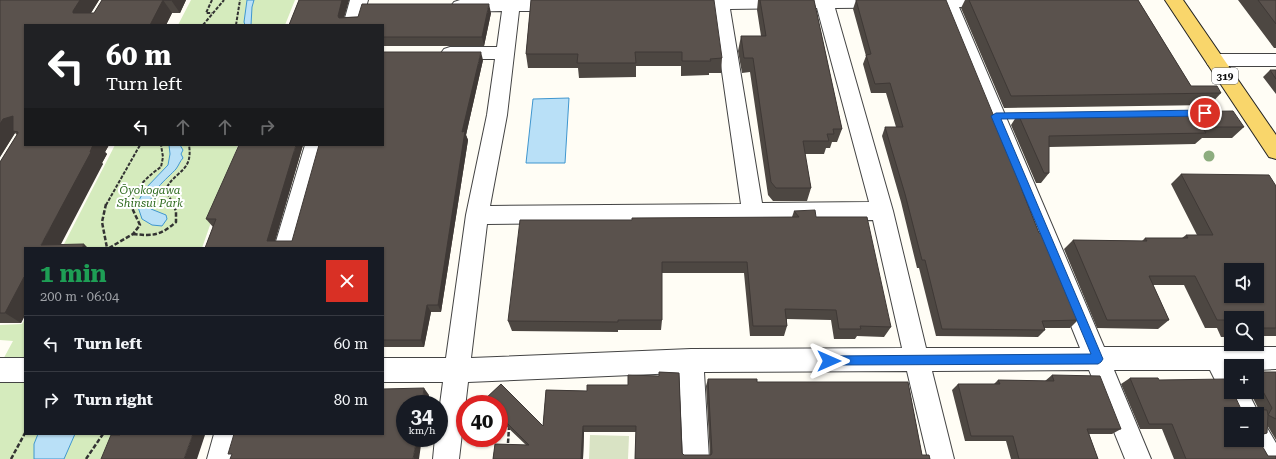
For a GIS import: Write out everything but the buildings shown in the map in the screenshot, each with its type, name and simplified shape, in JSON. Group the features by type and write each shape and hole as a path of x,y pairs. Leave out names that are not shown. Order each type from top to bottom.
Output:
{"main road":[{"name":"319","path":"1174,0 1276,151"}],"street":[{"path":"667,4 1012,0"},
{"path":"826,1 826,12 882,211 916,360 941,459"},
{"path":"948,1 1098,359 1138,459"},
{"path":"446,459 477,215 497,115 512,3"},
{"path":"442,6 512,3 574,5"},
{"path":"353,24 363,4"},
{"path":"721,4 753,213"},
{"path":"436,53 505,53"},
{"path":"1215,60 1276,60"},
{"path":"1228,113 1250,113"},
{"path":"996,116 1019,116"},
{"path":"284,247 315,146"},
{"path":"477,215 882,211"},
{"path":"384,370 457,370 691,361 1276,358"},
{"path":"1217,359 1224,372"},
{"path":"691,361 696,459"},
{"path":"0,370 24,370"},
{"path":"220,459 227,435"},
{"path":"1264,447 1270,459"}],"path":[{"path":"212,0 206,13 213,13"},
{"path":"204,24 224,0"},
{"path":"236,24 240,0"},
{"path":"108,247 102,229 102,215 105,206 139,146"},
{"path":"110,247 134,234 140,225 132,208 132,202 148,176 161,167 163,157 161,146"},
{"path":"134,234 153,236 164,233 176,222 176,210 167,189 168,185 182,173 188,163 191,154 189,146"},
{"path":"508,443 510,422"},
{"path":"11,459 24,435"},
{"path":"86,459 102,435"}],"green space":[{"path":"191,0 295,0 285,24 179,24"},
{"name":"Ōyokogawa Shinsui Park","path":"114,146 238,146 202,247 63,247"},
{"path":"24,321 24,435 121,435 109,459 0,459 0,365 13,341 0,340 0,325 22,324"},
{"path":"590,435 629,436 628,459 589,459"}],"water":[{"path":"247,0 254,0 251,24 245,24"},
{"path":"569,98 565,163 526,163 533,99"},
{"path":"169,146 181,146 183,150 181,154 183,158 176,169 158,187 151,198 151,209 166,215 167,219 162,226 152,225 142,219 137,204 145,189 168,165 170,154"},
{"path":"38,435 75,435 64,459 34,459 34,444"}],"route":[{"path":"829,361 1098,359 996,116 1205,113"}]}
